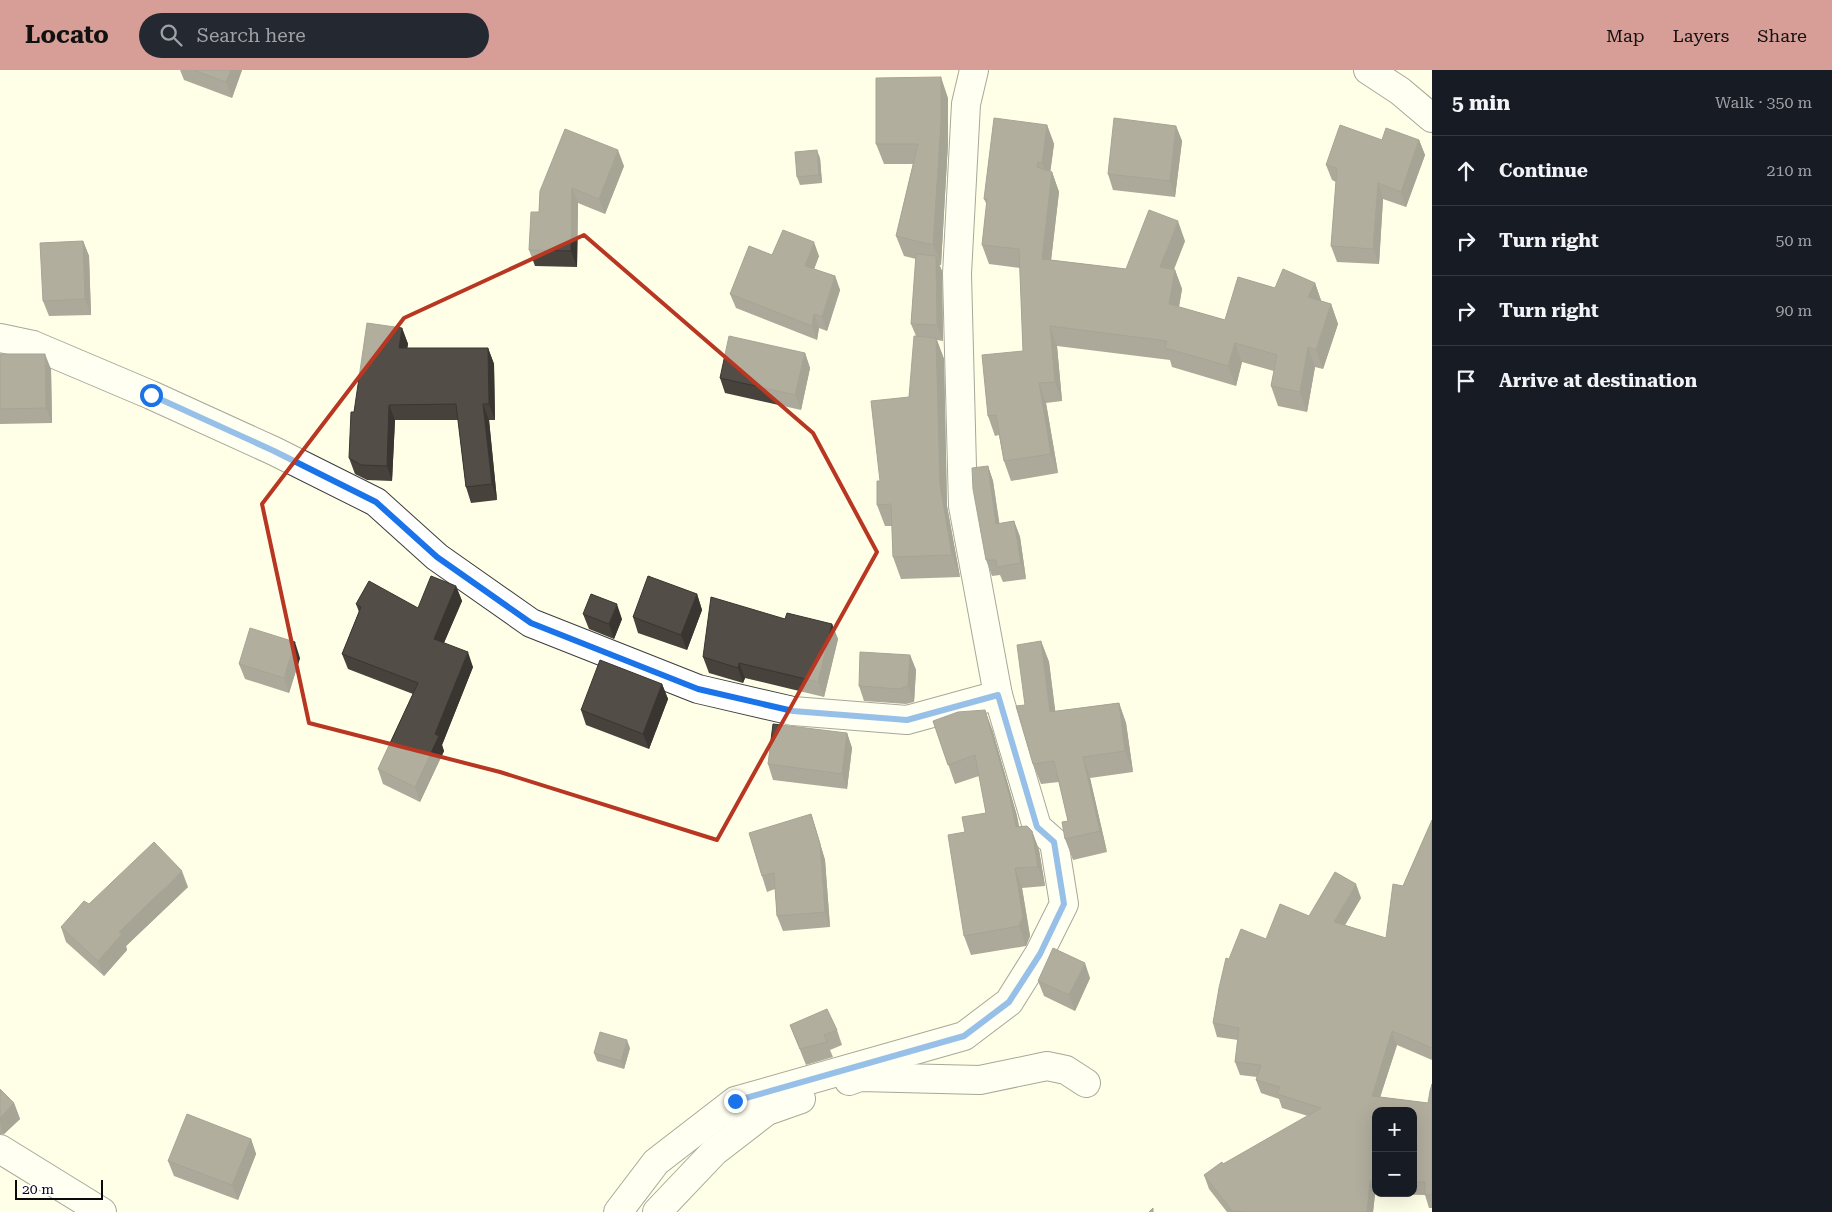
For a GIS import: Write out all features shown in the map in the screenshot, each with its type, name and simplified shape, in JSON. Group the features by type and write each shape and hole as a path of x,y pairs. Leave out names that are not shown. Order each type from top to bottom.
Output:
{"street":[{"path":"618,1212 656,1162 735,1101 964,1036 1009,1002 1040,954 1064,904 1054,842 1037,827 998,695 962,497 957,274 966,104 974,70"},
{"path":"1368,70 1400,91 1432,118"},
{"path":"0,338 32,345 151,395 274,451 376,502 437,557 531,623 698,689 793,711 907,720 998,695"},
{"path":"657,1212 714,1152 768,1111 860,1077 980,1080 1047,1066 1066,1070 1086,1083"},
{"path":"0,1149 102,1212"}],"highlighted area":[{"path":"584,235 813,433 877,552 717,840 500,772 309,723 262,504 404,318"}],"building":[{"path":"193,70 231,70 226,82"},
{"path":"941,77 941,122 933,245 896,236 918,144 876,144 876,78"},
{"path":"994,118 1047,125 1042,163 1038,162 1037,167 1052,172 1042,259 1126,269 1149,210 1178,221 1160,267 1175,270 1169,304 1225,320 1238,277 1275,288 1283,269 1315,283 1308,297 1331,304 1316,350 1308,347 1300,392 1271,386 1277,355 1235,343 1228,366 1165,348 1167,341 1050,326 1055,382 1039,383 1051,454 1004,461 996,415 988,416 982,355 1023,351 1019,249 982,245 987,199 984,199"},
{"path":"1114,118 1176,126 1170,181 1108,174"},
{"path":"1340,125 1382,140 1386,128 1419,140 1401,192 1378,183 1373,249 1331,246 1337,168 1326,165"},
{"path":"565,129 618,150 599,199 572,188 571,251 529,250 531,212 539,212 540,191"},
{"path":"817,150 819,175 797,177 795,152"},
{"path":"783,230 814,242 805,266 835,276 822,317 814,314 812,326 730,294 749,246 772,255"},
{"path":"83,241 85,299 43,301 40,243"},
{"path":"916,254 936,256 937,325 911,324"},
{"path":"367,323 402,328 399,348 488,348 489,404 483,404 492,484 466,487 456,404 389,405 387,466 361,465 349,458 351,412 354,412"},
{"path":"729,336 805,353 795,395 720,378"},
{"path":"914,336 936,338 940,485 952,555 893,557 891,504 877,505 877,481 880,481 871,401 909,397"},
{"path":"0,354 45,354 46,408 0,409"},
{"path":"988,466 996,524 1014,521 1021,563 997,567 996,560 986,560 973,489 972,468"},
{"path":"431,576 456,586 434,639 468,652 435,734 439,736 415,787 378,769 418,683 342,654 361,607 356,604 369,581 418,608"},
{"path":"648,576 697,594 681,635 633,617"},
{"path":"591,594 617,604 609,624 583,614"},
{"path":"711,597 785,619 787,613 832,624 818,682 739,663 738,668 703,657"},
{"path":"250,628 295,642 284,678 239,664"},
{"path":"1041,641 1050,712 1119,703 1125,751 1083,757 1100,831 1065,839 1062,822 1068,821 1054,761 1033,764 1016,706 1025,705 1017,645"},
{"path":"860,652 910,655 908,686 900,689 859,686"},
{"path":"600,660 662,684 643,734 581,710"},
{"path":"985,710 1010,797 1016,827 1027,826 1032,831 1038,867 1015,868 1023,917 1019,926 964,936 948,835 965,832 962,817 986,813 975,755 948,765 933,721 958,712"},
{"path":"773,724 847,733 842,774 768,764"},
{"path":"811,814 820,844 825,912 777,916 774,873 762,876 749,833"},
{"path":"1432,820 1432,1048 1392,1031 1372,1096 1428,1103 1432,1084 1432,1195 1425,1195 1425,1182 1417,1182 1417,1107 1372,1107 1372,1181 1370,1181 1367,1212 1232,1211 1204,1175 1222,1162 1223,1164 1321,1108 1277,1094 1280,1087 1256,1080 1261,1065 1235,1062 1239,1028 1213,1023 1226,958 1229,959 1241,929 1266,939 1280,904 1309,916 1335,872 1356,884 1334,922 1386,938 1393,884 1403,886"},
{"path":"154,842 182,871 119,932 122,934 98,961 61,927 84,901 89,904"},
{"path":"1053,948 1085,963 1069,995 1038,981"},
{"path":"827,1009 837,1030 824,1035 827,1042 800,1049 790,1025"},
{"path":"600,1032 627,1040 621,1061 594,1053"},
{"path":"0,1089 14,1103 0,1118"},
{"path":"187,1114 251,1139 232,1185 168,1161"}],"route":[{"path":"151,395 274,451 376,502 437,557 531,623 698,689 793,711 907,720 998,695 1037,827 1054,842 1064,904 1040,954 1009,1002 964,1036 735,1101"}]}
